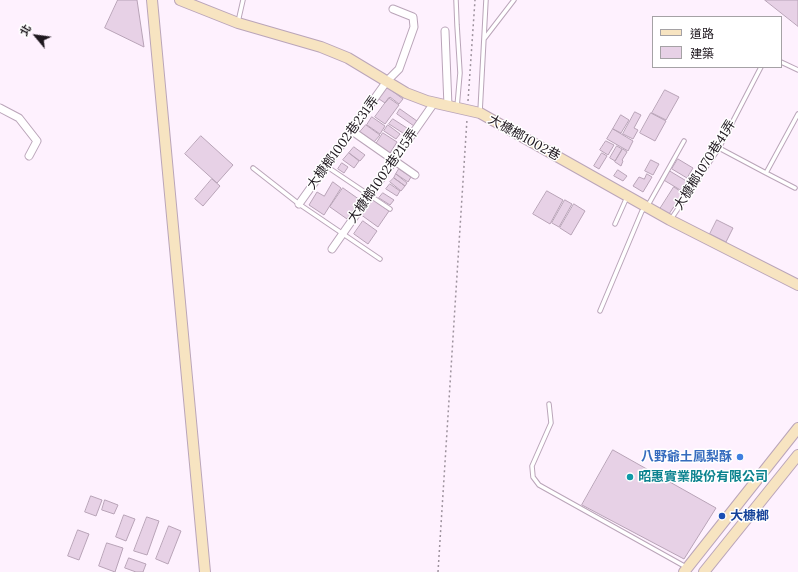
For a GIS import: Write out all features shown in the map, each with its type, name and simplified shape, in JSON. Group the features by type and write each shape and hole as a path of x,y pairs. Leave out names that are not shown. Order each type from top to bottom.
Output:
{"main road":[{"path":"152,0 205,572"},
{"name":"大槺榔1002巷","path":"180,0 238,23 321,47 348,58 406,93 434,103 480,113 670,220 798,285"},
{"path":"686,570 798,428"},
{"path":"704,572 798,455"}],"street":[{"name":"大槺榔1002巷231弄","path":"299,204 387,81 399,69 414,27 413,17 393,9"},
{"path":"445,31 457,109"},
{"name":"大槺榔1002巷215弄","path":"332,249 434,103"},
{"path":"0,108 19,118 37,141 29,156"},
{"path":"352,131 415,175"}],"lane":[{"path":"238,23 243,0"},
{"path":"456,0 460,72 457,109"},
{"path":"480,113 486,0"},
{"path":"483,40 514,0"},
{"path":"782,62 798,70"},
{"name":"大槺榔1070巷41弄","path":"670,220 719,148 760,68"},
{"path":"766,173 798,114"},
{"path":"600,311 642,211 647,207 684,141"},
{"path":"719,148 795,188"},
{"path":"326,166 390,209"},
{"path":"253,168 299,204 380,259"},
{"path":"615,224 628,196"},
{"path":"549,404 551,423 532,466 533,477 539,485 686,570"}],"path":[{"path":"438,572 457,109 475,0"}],"building":[{"path":"118,0 137,0 144,47 105,28"},
{"path":"765,0 798,0 798,26"},
{"path":"387,87 403,99 399,104 390,97 385,103 379,99"},
{"path":"665,90 679,97 666,120 652,113"},
{"path":"389,98 399,105 385,124 375,117"},
{"path":"400,109 417,121 414,126 397,114"},
{"path":"635,112 641,115 634,128 638,130 633,139 623,134"},
{"path":"651,113 666,121 655,141 640,133"},
{"path":"621,115 629,120 621,133 613,129"},
{"path":"372,117 385,126 380,134 367,125"},
{"path":"393,119 410,130 406,135 389,124"},
{"path":"366,125 380,135 374,142 360,132"},
{"path":"388,125 400,134 396,139 384,131"},
{"path":"613,129 633,141 628,151 607,139"},
{"path":"383,133 397,142 390,153 376,144"},
{"path":"201,136 233,165 217,183 185,154"},
{"path":"606,141 614,145 608,155 600,150"},
{"path":"617,146 622,149 615,161 610,158"},
{"path":"354,147 365,155 360,161 349,153"},
{"path":"623,149 627,152 622,160 621,166 615,162"},
{"path":"349,153 359,161 354,168 343,160"},
{"path":"602,153 607,156 599,169 594,166"},
{"path":"678,159 693,168 687,178 672,169"},
{"path":"651,160 659,164 653,175 645,171"},
{"path":"342,163 348,167 344,173 338,169"},
{"path":"399,169 411,177 408,182 396,174"},
{"path":"618,170 627,176 623,181 614,176"},
{"path":"668,170 688,182 682,191 662,179"},
{"path":"396,174 407,183 405,186 394,178"},
{"path":"647,174 652,177 643,192 633,186 639,177 644,179"},
{"path":"394,178 405,186 401,191 390,182"},
{"path":"212,179 220,186 203,206 195,199"},
{"path":"333,182 341,188 324,215 309,205 317,192 324,196"},
{"path":"390,184 400,191 397,196 386,189"},
{"path":"674,187 683,193 669,214 660,209"},
{"path":"343,188 360,200 347,219 330,207"},
{"path":"547,191 563,200 550,224 533,214"},
{"path":"383,193 394,200 390,205 379,198"},
{"path":"372,199 389,211 378,227 360,214"},
{"path":"565,200 572,204 559,227 552,223"},
{"path":"574,204 585,211 571,235 560,228"},
{"path":"717,220 733,228 726,242 710,234"},
{"path":"363,221 377,231 368,244 354,234"},
{"name":"昭惠實業股份有限公司","path":"613,450 716,508 684,559 582,505"},
{"path":"91,496 102,500 96,516 85,512"},
{"path":"105,500 118,505 114,514 102,510"},
{"path":"124,515 135,519 126,541 116,537"},
{"path":"147,517 159,521 147,555 134,551"},
{"path":"169,526 181,531 168,564 156,559"},
{"path":"78,530 89,534 79,560 68,556"},
{"path":"107,543 123,548 115,572 99,566"},
{"path":"129,558 146,564 143,572 136,572 125,568"}],"place":[{"name":"八野爺土鳳梨酥","path":"740,457"},
{"name":"昭惠實業股份有限公司","path":"630,477"},
{"name":"大槺榔","path":"722,516"}]}
